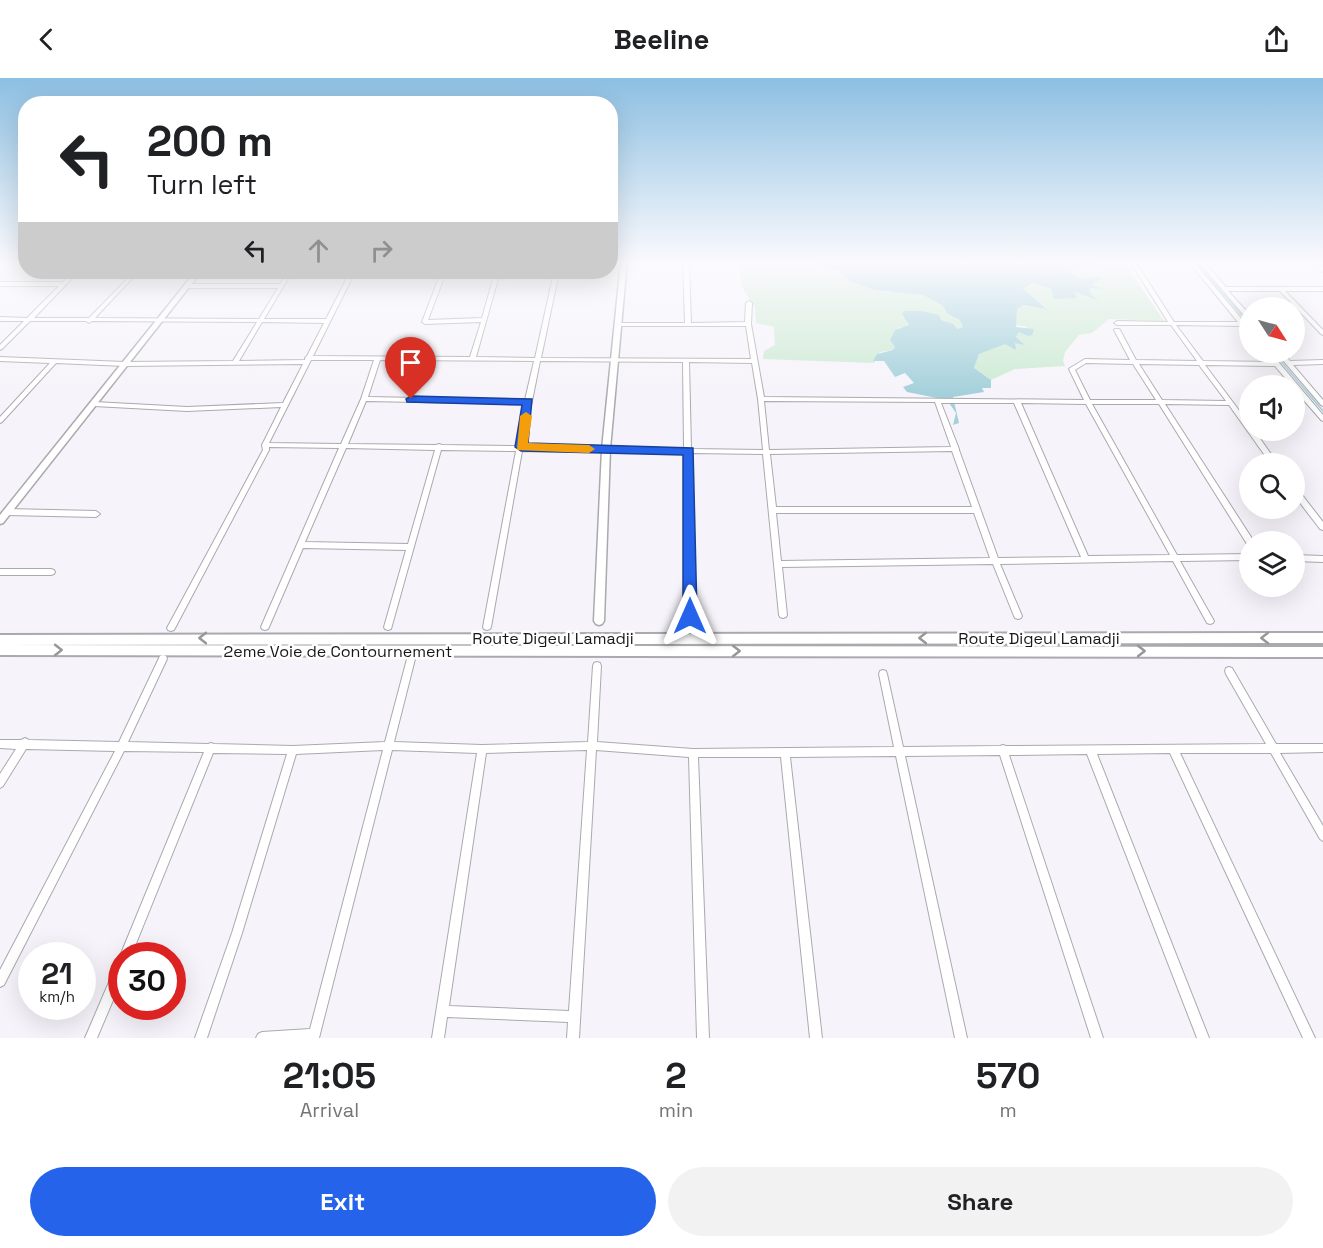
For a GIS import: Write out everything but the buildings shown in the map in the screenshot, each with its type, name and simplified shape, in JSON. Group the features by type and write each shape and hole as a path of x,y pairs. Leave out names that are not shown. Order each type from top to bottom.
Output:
{"main road":[{"name":"Route Digeul Lamadji","path":"0,640 1323,638"},
{"name":"2eme Voie de Contournement","path":"0,650 1323,652"}],"street":[{"path":"0,348 42,306"},
{"path":"89,321 104,306"},
{"path":"0,521 170,306"},
{"path":"235,363 269,306"},
{"path":"171,628 266,450 265,445 334,306"},
{"path":"431,306 425,322 483,320"},
{"path":"473,358 487,306"},
{"path":"487,627 528,402 549,306"},
{"path":"599,621 606,450 620,306"},
{"path":"687,306 688,324"},
{"path":"749,306 748,324 761,399 783,615"},
{"path":"1161,306 1239,416"},
{"path":"1227,306 1239,320"},
{"path":"1297,306 1323,333"},
{"path":"0,319 326,321"},
{"path":"1239,324 1172,323 1117,326 1134,361 1243,531"},
{"path":"619,325 748,324"},
{"path":"0,359 124,364 473,358 616,362 755,361"},
{"path":"265,627 364,399 377,360"},
{"path":"686,361 690,616"},
{"path":"1210,621 1088,402 1073,373 1074,366 1085,361 1201,361 1276,364 1323,419"},
{"path":"0,421 54,362"},
{"path":"1305,363 1323,362"},
{"path":"1288,363 1323,404"},
{"path":"364,399 528,402"},
{"path":"761,399 1229,403"},
{"path":"938,402 995,560 1018,616"},
{"path":"1017,402 1085,558"},
{"path":"94,404 187,409 284,405"},
{"path":"265,445 766,452 956,449"},
{"path":"388,627 439,446"},
{"path":"1305,503 1323,527"},
{"path":"774,510 977,510"},
{"path":"7,512 96,514"},
{"path":"301,545 410,547"},
{"path":"777,564 1175,556 1239,557"},
{"path":"1305,558 1323,559"},
{"path":"0,572 51,572"},
{"path":"262,1038 313,1036 411,658"},
{"path":"0,981 121,748 162,659"},
{"path":"573,1038 597,666"},
{"path":"1229,671 1323,836"},
{"path":"883,674 961,1038"},
{"path":"0,783 25,742"},
{"path":"0,744 25,742 121,748 211,747 293,750 388,746 482,749 593,746 693,753 1323,748"},
{"path":"132,942 211,747"},
{"path":"438,1038 482,749"},
{"path":"1004,749 1097,1038"},
{"path":"1090,749 1203,1038"},
{"path":"1173,749 1309,1038"},
{"path":"201,1038 237,933 293,750"},
{"path":"693,753 703,1038"},
{"path":"785,753 816,1038"},
{"path":"91,1038 108,998"},
{"path":"442,1011 574,1017"}],"green space":[{"path":"943,306 948,314 960,320 963,327 957,329 933,318 905,317 908,326 898,328 890,340 895,347 893,350 880,352 874,363 763,359 764,351 775,345 774,327 756,323 755,307"},
{"path":"1023,306 1047,308 1044,306 1154,306 1164,321 1109,319 1092,333 1079,335 1065,352 1063,361 1065,366 1015,369 991,380 974,368 979,354 1005,343 1023,343 1016,337 1019,332 1028,327 1014,325 1017,309"}],"water":[{"path":"943,306 1023,306 1017,309 1016,327 1034,329 1032,335 1028,336 1019,332 1016,337 1025,345 1015,343 1016,350 1005,344 979,354 974,368 991,380 991,388 982,388 984,392 953,397 959,423 953,425 956,413 947,400 907,392 903,387 914,383 905,373 895,377 884,361 873,361 877,354 893,350 895,347 890,340 895,330 909,325 902,314 904,311 922,311 939,315 941,320 953,324 957,329 963,327 960,320 948,314"},
{"path":"1029,306 1043,306 1047,309"}],"waterway":[{"path":"1234,306 1239,312"},
{"path":"1282,363 1323,411"}],"slow traffic":[{"path":"526,416 521,447 589,449"}],"route":[{"path":"411,399 528,402 521,447 689,451 690,616"}]}
